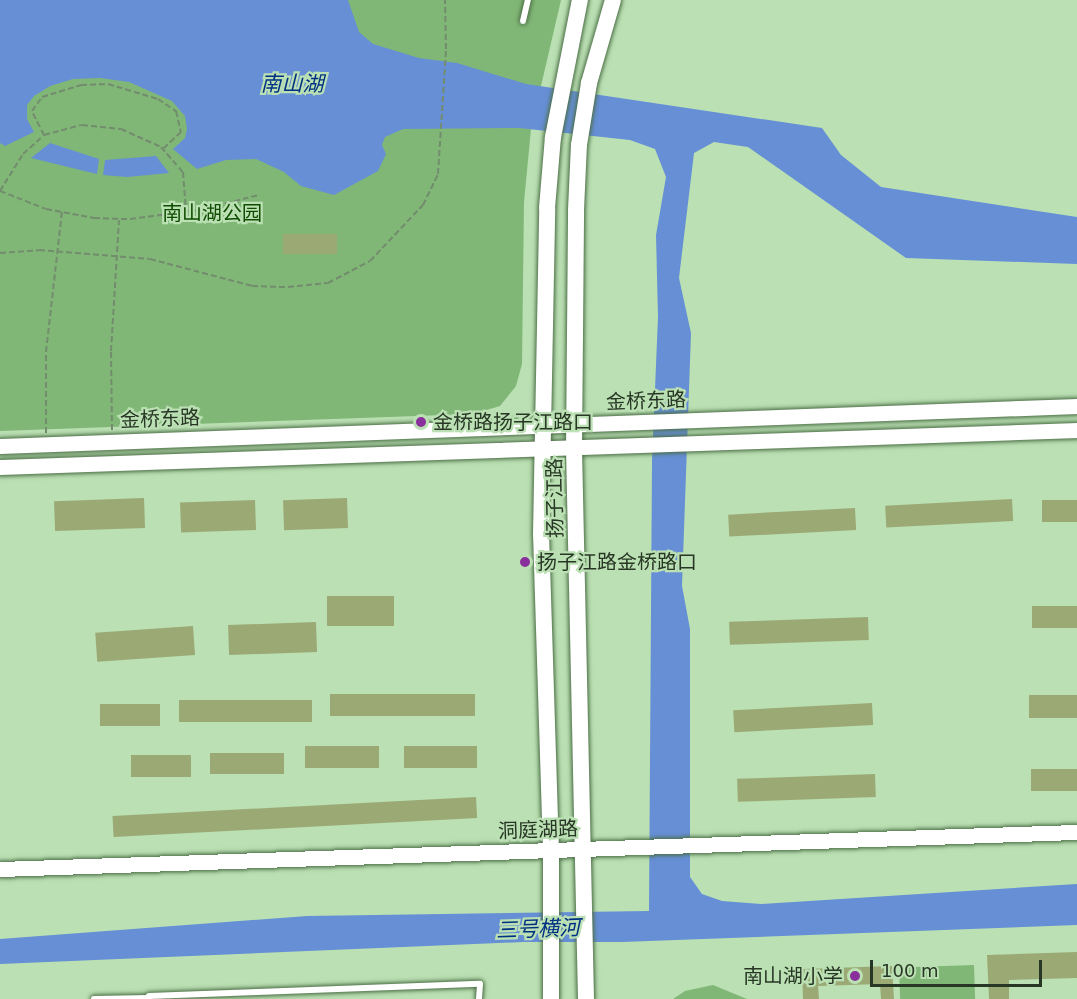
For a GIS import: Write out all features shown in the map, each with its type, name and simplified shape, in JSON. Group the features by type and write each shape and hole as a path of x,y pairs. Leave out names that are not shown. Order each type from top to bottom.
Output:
{"main road":[{"name":"扬子江路","path":"551,999 551,851 541,534 547,208 553,137 561,84 580,0"},
{"name":"扬子江路","path":"586,999 574,447 579,145 589,83 613,0"}],"street":[{"name":"金桥东路","path":"0,446 1077,406"},
{"path":"0,467 1077,430"},
{"name":"洞庭湖路","path":"0,869 1077,832"}],"lane":[{"path":"523,21 528,0"},
{"path":"94,999 480,984 479,999"}],"path":[{"path":"0,254 58,252 150,259 252,286 288,288 328,283 370,261 423,205 438,174 446,49 445,0"},
{"path":"44,135 32,111 42,97 81,85 108,84 150,96 176,111 181,132 163,149"},
{"path":"186,212 183,172 163,149 121,129 82,125 44,135 23,154 0,191 62,212 119,219 186,212 259,195"},
{"path":"46,442 46,352 62,212"},
{"path":"112,440 116,256 119,219"}],"green space":[{"name":"南山湖公园","path":"0,0 561,0 531,129 524,202 522,364 516,386 500,406 473,414 0,431"},
{"path":"974,965 975,999 900,999 899,968"},
{"path":"713,985 747,999 673,999 685,991"}],"water":[{"path":"0,0 348,0 359,32 373,44 419,58 457,63 526,84 822,128 841,155 881,187 1077,217 1077,264 906,258 748,147 714,142 694,153 679,278 691,333 682,586 690,629 690,877 702,894 722,901 761,904 1077,884 1077,925 622,942 523,942 0,964 0,939 307,916 649,911 652,461 658,317 656,235 666,177 655,149 630,140 519,128 403,129 385,137 382,145 386,154 378,171 334,195 301,186 284,172 256,159 226,160 197,169 173,149 185,138 187,129 185,116 172,101 129,82 100,78 73,79 50,86 34,96 27,105 27,119 34,132 5,146 0,143"},
{"path":"50,143 99,159 97,174 31,158"},
{"path":"156,156 169,173 127,177 103,175 105,160"}],"building":[{"path":"283,234 337,234 337,254 283,254"},
{"path":"144,498 145,528 55,531 54,501"},
{"path":"347,498 348,528 284,530 283,500"},
{"path":"1012,499 1013,521 886,528 885,506"},
{"path":"255,500 256,530 181,533 180,503"},
{"path":"1042,500 1077,500 1077,522 1042,522"},
{"path":"855,508 856,530 729,537 728,515"},
{"path":"327,596 394,596 394,626 327,626"},
{"path":"1032,606 1077,606 1077,628 1032,628"},
{"path":"868,617 869,640 730,645 729,622"},
{"path":"316,622 317,652 229,655 228,625"},
{"path":"193,626 195,655 97,662 95,633"},
{"path":"330,694 475,694 475,716 330,716"},
{"path":"1029,695 1077,695 1077,718 1029,718"},
{"path":"179,700 312,700 312,722 179,722"},
{"path":"872,703 873,725 734,732 733,710"},
{"path":"100,704 160,704 160,726 100,726"},
{"path":"305,746 379,746 379,768 305,768"},
{"path":"404,746 477,746 477,768 404,768"},
{"path":"210,753 284,753 284,774 210,774"},
{"path":"131,755 191,755 191,777 131,777"},
{"path":"1031,769 1077,769 1077,791 1031,791"},
{"path":"875,774 876,797 738,802 737,779"},
{"path":"476,797 477,818 114,837 112,816"},
{"path":"1077,952 1077,978 1009,980 1009,999 989,999 987,955"},
{"path":"892,966 894,999 881,999 880,984 818,986 819,999 803,999 802,969"}],"place":[{"name":"金桥路扬子江路口","path":"421,422"},
{"name":"扬子江路金桥路口","path":"525,562"},
{"name":"南山湖小学","path":"855,976"}],"water label":[{"name":"南山湖","path":"292,84"},
{"name":"三号横河","path":"538,929"}]}
